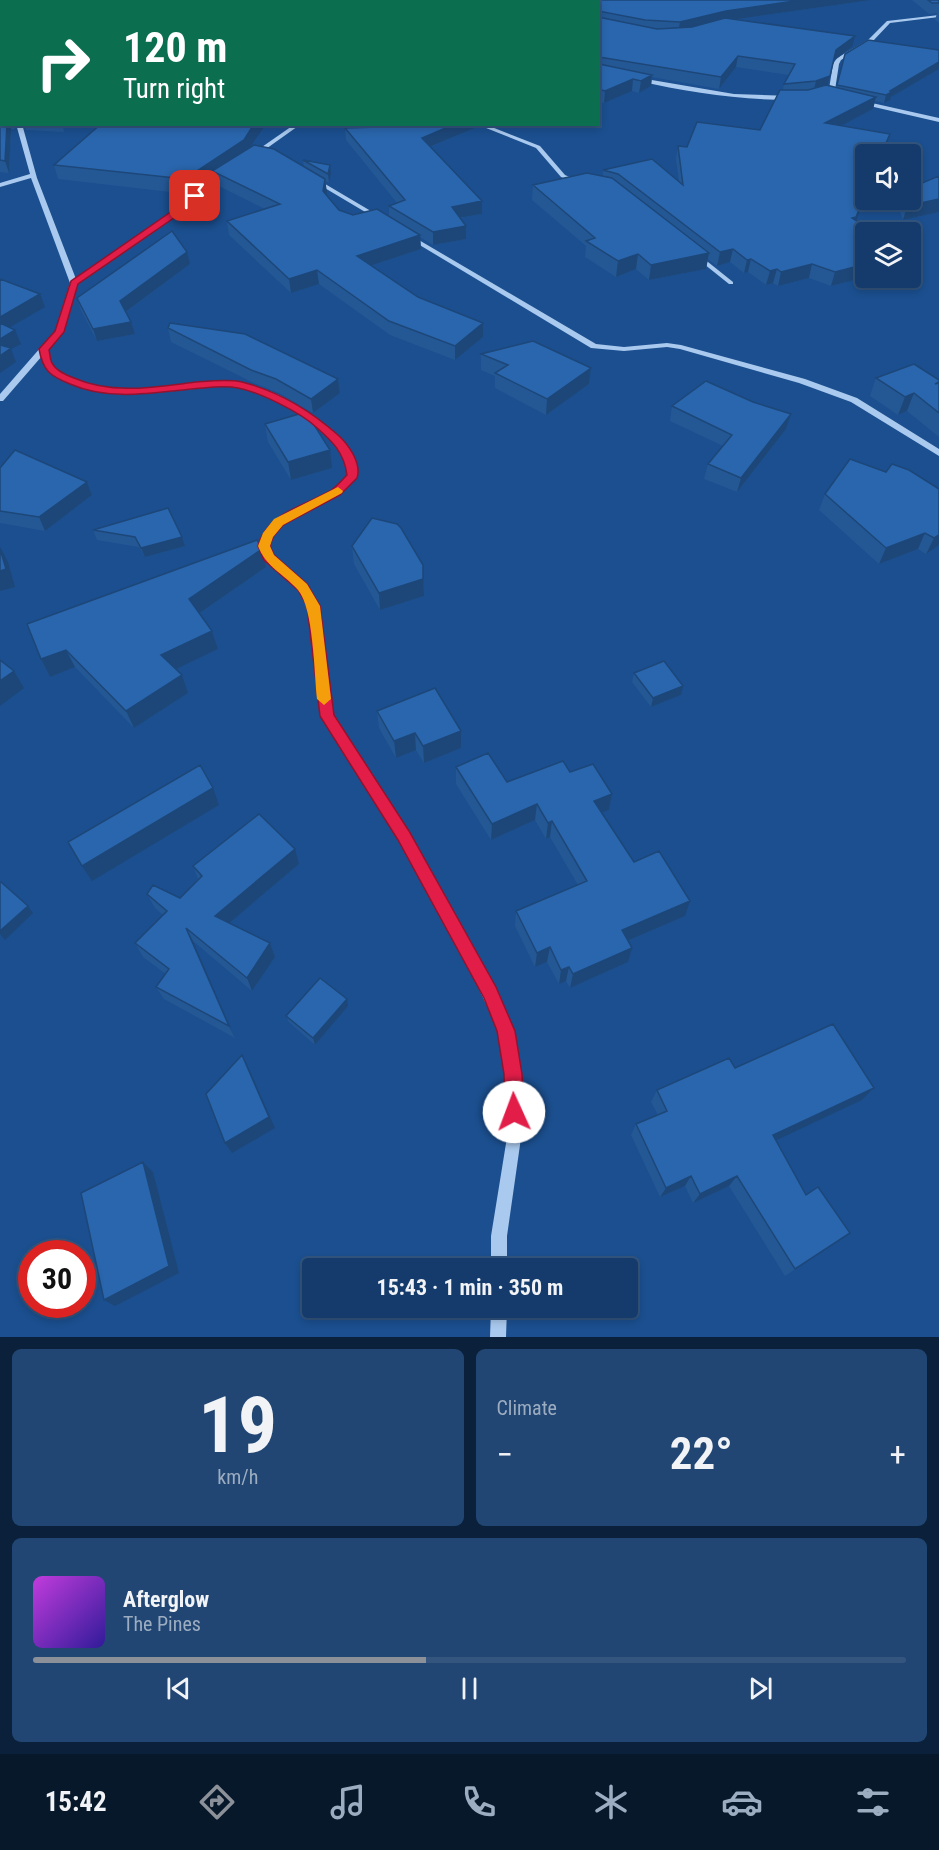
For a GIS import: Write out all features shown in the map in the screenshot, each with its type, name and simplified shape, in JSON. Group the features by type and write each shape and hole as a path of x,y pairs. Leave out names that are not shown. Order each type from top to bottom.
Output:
{"street":[{"path":"816,96 832,90 836,64 839,59 862,46 891,21 939,16"},
{"path":"856,44 862,46"},
{"path":"635,79 697,91 758,98 795,97"},
{"path":"824,94 835,97"},
{"path":"858,102 939,120"},
{"path":"0,399 59,332 74,283 34,176 20,126"},
{"path":"246,160 296,126"},
{"path":"483,126 538,147 567,179 582,183"},
{"path":"263,149 273,155"},
{"path":"74,283 178,211 211,182 237,166"},
{"path":"302,173 382,220"},
{"path":"0,185 34,176"},
{"path":"402,232 594,345 624,349 667,345 681,347 802,381 854,400 939,453"},
{"path":"686,248 731,283"},
{"path":"44,349 47,364 58,376 82,386 109,391 136,392 212,384 240,385 289,404 314,419 342,445 351,462 353,476 336,492 279,522 267,536 264,546 269,557 303,587 314,606 327,716 415,855 466,946 506,1031 513,1074 515,1131 499,1236 499,1258"},
{"path":"498,1337 499,1318"}],"building":[{"path":"600,0 801,0 726,11 680,22 645,20 600,11"},
{"path":"928,0 939,0 939,3 932,3"},
{"path":"600,17 657,29 692,27 725,18 855,36 836,50 830,76 816,81 784,84 795,64 738,56 721,77 600,57"},
{"path":"868,40 939,50 939,62 886,95 837,85 845,54"},
{"path":"600,64 652,75 641,81 633,79 605,91 600,90"},
{"path":"826,85 876,97 825,123 890,134 886,144 855,144 855,210 859,210 856,217 852,218 858,222 855,222 855,267 835,272 812,264 781,272 777,269 770,271 751,259 747,260 733,249 720,252 618,174 603,170 652,159 683,185 678,146 687,147 697,122 760,130 780,90 808,90"},
{"path":"0,126 7,126 5,161 0,160"},
{"path":"99,126 253,126 244,140 185,179 54,165"},
{"path":"450,126 422,138 482,201 452,207 466,226 433,232 389,206 405,200 345,128"},
{"path":"254,145 274,149 325,179 323,191 339,210 353,215 377,209 420,235 357,256 418,297 483,323 455,346 389,321 317,270 289,279 227,221 280,204 212,171"},
{"path":"303,160 330,165 328,174"},
{"path":"587,173 612,178 709,253 651,265 638,254 618,261 586,241 595,238 533,185"},
{"path":"939,176 939,199 921,203 921,183"},
{"path":"172,231 187,252 120,301 131,322 93,329 77,298"},
{"path":"0,279 40,294 0,317"},
{"path":"0,323 15,330 0,339"},
{"path":"170,323 245,334 338,379 311,399 276,379 251,370 168,328"},
{"path":"533,341 591,368 547,399 495,373 508,365 481,354"},
{"path":"0,345 11,348 0,356"},
{"path":"914,364 939,380 935,384 939,383 939,413 914,393 905,397 876,378"},
{"path":"706,381 753,402 791,414 741,478 708,464 732,435 672,406"},
{"path":"306,412 330,450 288,462 265,424"},
{"path":"15,450 87,482 39,517 0,511 0,468"},
{"path":"850,459 886,472 892,464 909,470 939,489 939,535 934,538 925,533 886,548 825,494"},
{"path":"168,508 182,537 141,548 135,537 93,530"},
{"path":"372,518 397,524 401,528 423,565 423,579 379,593 352,546"},
{"path":"257,540 262,549 189,599 212,631 161,655 182,675 126,711 66,650 41,659 27,624"},
{"path":"0,549 6,569 0,571"},
{"path":"0,660 14,671 0,681"},
{"path":"664,661 683,686 653,698 634,673"},
{"path":"435,688 461,731 423,746 415,733 394,741 377,711"},
{"path":"488,753 507,782 563,761 570,772 593,764 612,794 594,801 634,862 659,851 690,901 622,930 632,948 573,974 569,967 561,970 550,947 537,953 516,911 587,881 552,821 548,823 537,804 492,824 456,767"},
{"path":"200,765 213,788 82,866 68,842"},
{"path":"259,814 295,849 215,916 270,943 247,978 186,928 229,1026 156,987 169,969 135,943 167,911 147,894 153,885 180,898 202,876 193,866"},
{"path":"0,883 28,906 0,931"},
{"path":"320,978 347,999 313,1038 286,1016"},
{"path":"833,1024 874,1088 773,1135 806,1195 818,1187 850,1233 795,1269 737,1176 700,1194 691,1176 666,1188 636,1124 667,1111 657,1090 729,1058 735,1068"},
{"path":"242,1055 269,1117 225,1143 206,1094"},
{"path":"143,1162 169,1266 104,1300 96,1263 96,1240 91,1240 81,1193"}],"slow traffic":[{"path":"324,699 314,606 303,587 269,557 264,546 267,536 279,522 338,491"}],"route":[{"path":"195,196 178,211 74,283 59,332 44,349 47,364 58,376 82,386 109,391 136,392 212,384 240,385 289,404 314,419 342,445 351,462 353,476 336,492 279,522 267,536 264,546 269,557 303,587 314,606 327,716 404,836 490,993 506,1031 513,1074 514,1112"}]}
